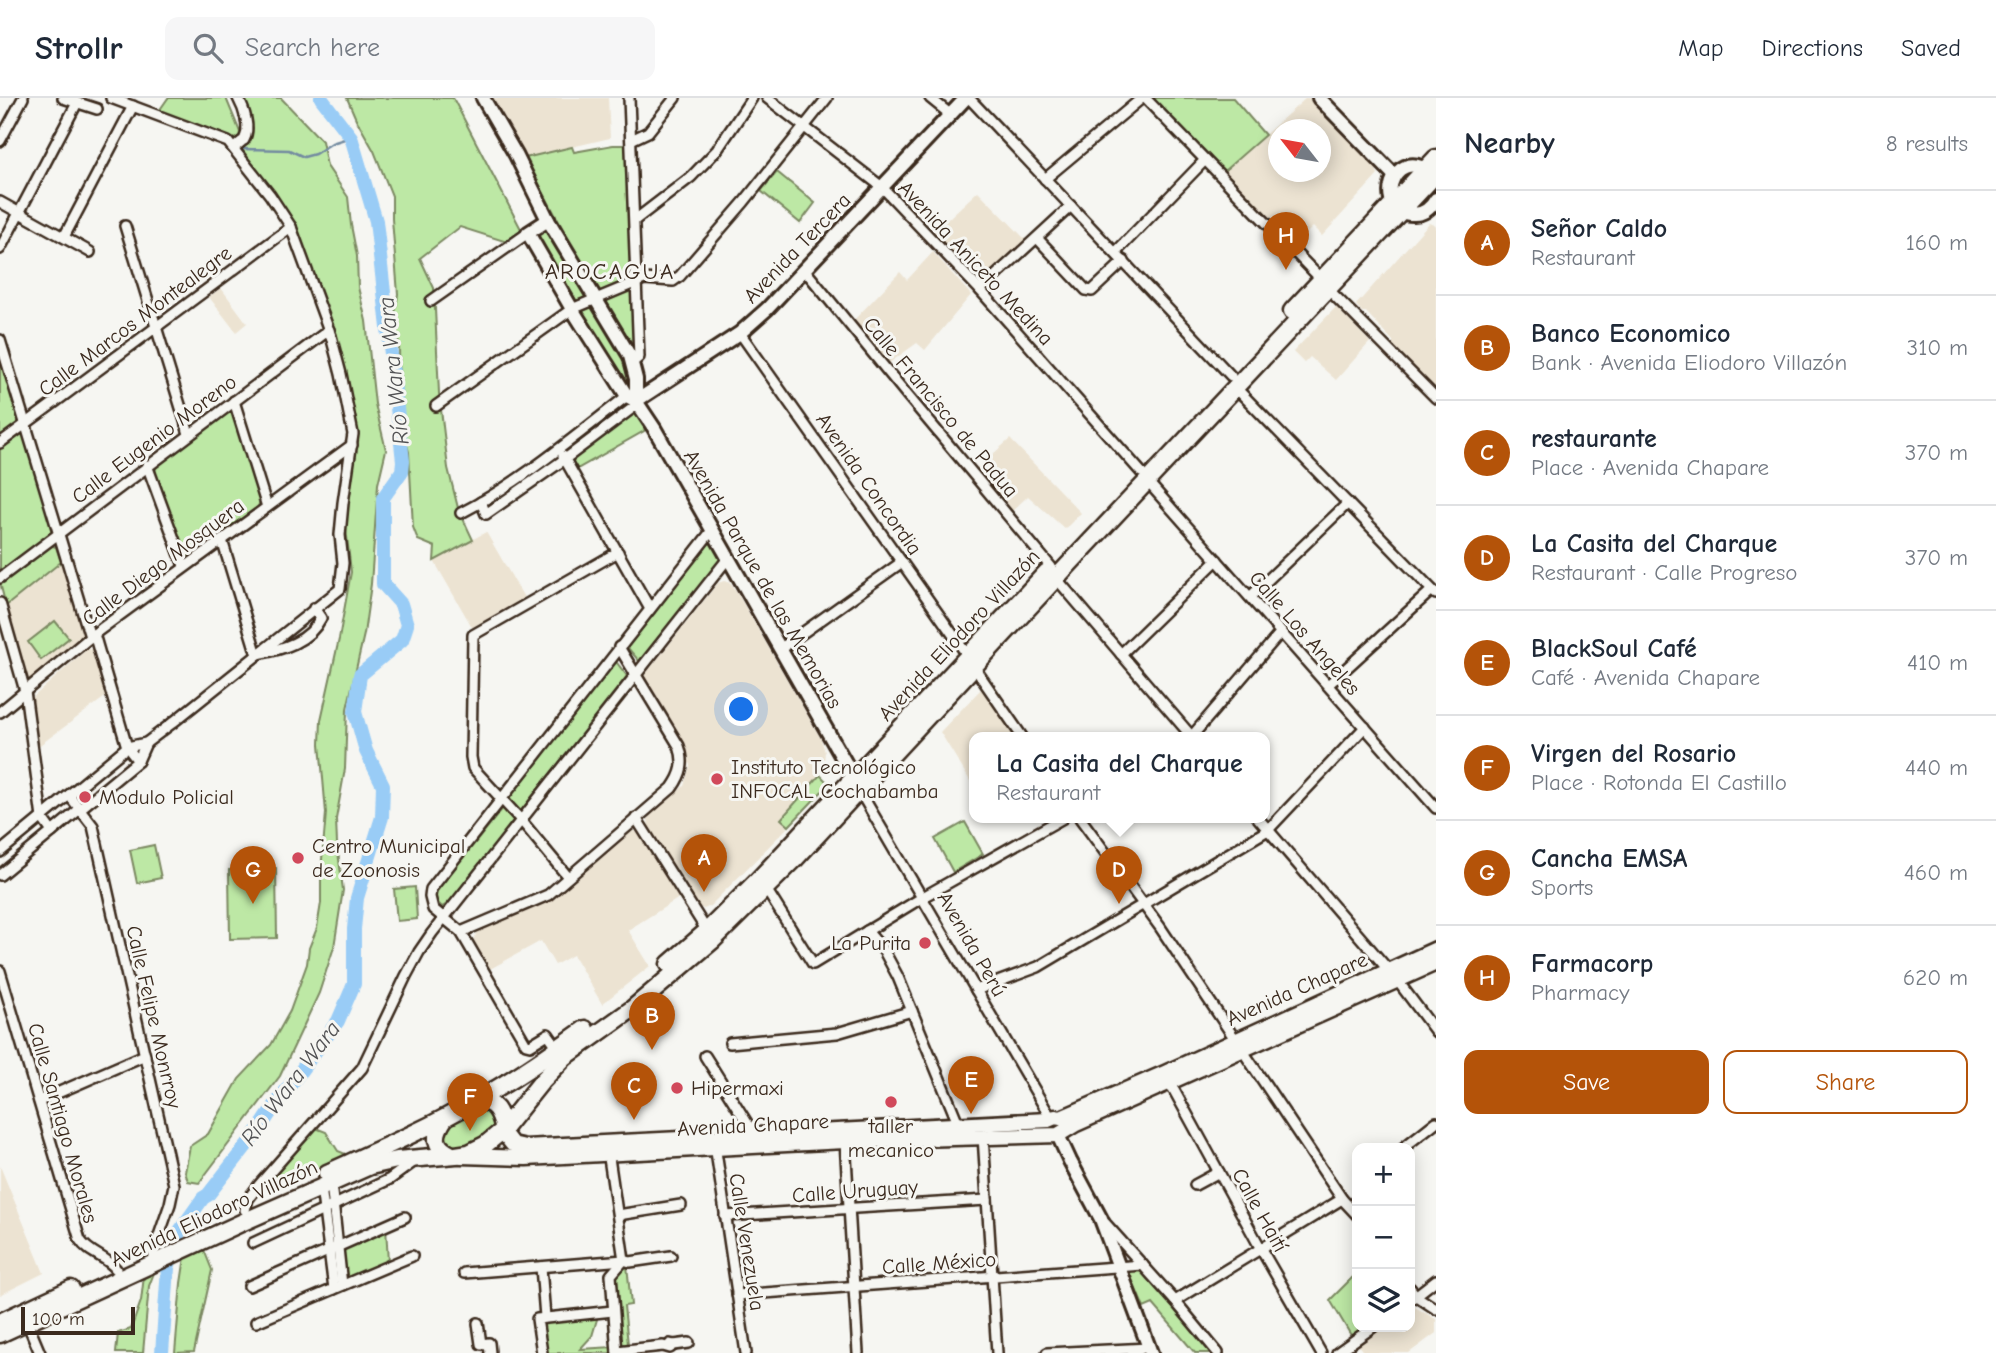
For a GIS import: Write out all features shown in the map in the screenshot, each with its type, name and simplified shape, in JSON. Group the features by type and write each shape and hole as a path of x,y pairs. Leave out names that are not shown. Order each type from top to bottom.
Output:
{"highway":[{"name":"Avenida Eliodoro Villazón","path":"477,1100 558,1048 636,992 707,932 856,784 1397,207 1434,171"},
{"name":"Avenida Eliodoro Villazón","path":"503,1130 565,1057 670,978 766,889 856,784"},
{"path":"477,1100 495,1107 503,1130 477,1150 454,1155 441,1148 436,1135 445,1118 477,1100"},
{"name":"Avenida Eliodoro Villazón","path":"192,1240 245,1210 445,1118"},
{"name":"Avenida Eliodoro Villazón","path":"0,1321 116,1269 370,1166 397,1160 454,1155"},
{"name":"Avenida Eliodoro Villazón","path":"0,1334 155,1255"}],"main road":[{"name":"Avenida Chapare","path":"1393,976 1436,949"},
{"name":"Avenida Chapare","path":"714,1142 754,1134 958,1123 1056,1126 1165,1073 1238,1045 1393,976 1436,963"},
{"name":"Avenida Chapare","path":"454,1155 714,1142 983,1136 1056,1126 1170,1083 1238,1045"},
{"path":"503,1130 512,1143 525,1152"}],"street":[{"path":"0,141 23,98"},
{"path":"63,98 97,109"},
{"path":"234,148 244,140 247,129 238,98"},
{"path":"484,98 548,220 630,356 636,379 634,400"},
{"path":"631,140 648,132 675,98"},
{"path":"635,220 691,177 717,150 752,98"},
{"name":"Avenida Aniceto Medina","path":"767,98 882,187 980,290 1144,476"},
{"path":"436,406 572,309 644,279 673,281 680,276 744,202 827,98"},
{"path":"930,98 951,115"},
{"path":"968,98 1116,252 1233,382 1435,593 1328,685"},
{"name":"Avenida Tercera","path":"461,513 740,333 968,98"},
{"path":"1045,179 1144,98 1436,398"},
{"path":"1319,98 1344,118"},
{"path":"1329,98 1344,118 1397,173"},
{"path":"0,852 127,747 146,743 340,589 343,563 340,535 353,434 329,330 291,227 228,142 111,99"},
{"path":"627,100 635,220 639,357 632,363"},
{"path":"0,249 77,103"},
{"path":"64,237 133,106"},
{"path":"1116,252 1205,160"},
{"path":"1434,171 1411,166 1397,173 1390,190 1397,207 1410,214 1418,214 1434,207"},
{"path":"0,202 90,252"},
{"path":"980,290 1071,206"},
{"path":"431,301 548,220"},
{"path":"125,226 189,434"},
{"name":"Calle Marcos Montealegre","path":"0,443 291,227"},
{"name":"Avenida Parque de las Memorias","path":"528,233 572,309 634,400 713,530 856,784"},
{"path":"1037,238 1086,290 1092,292 1124,261"},
{"name":"Calle Francisco de Padua","path":"804,269 1053,573 1188,732"},
{"name":"Calle Eugenio Moreno","path":"0,578 329,330"},
{"name":"Avenida Concordia","path":"740,333 1019,732"},
{"path":"0,340 127,747 138,761"},
{"name":"Avenida Tercera","path":"481,502 486,514 565,459 634,400"},
{"path":"234,401 267,507"},
{"name":"Calle Diego Mosquera","path":"0,712 92,635 352,445"},
{"path":"559,449 650,609"},
{"path":"147,466 184,566"},
{"name":"Calle Los Angeles","path":"1144,476 1436,808"},
{"path":"1250,597 1348,503"},
{"path":"558,1048 548,1034 530,1045 526,1044 461,932 433,909 431,889 713,530"},
{"path":"222,540 257,655"},
{"path":"568,877 503,799 473,768 473,635 618,552"},
{"path":"245,1210 248,1199 259,1185 362,1068 412,964 443,918 729,557"},
{"path":"1121,654 1217,560"},
{"path":"780,649 902,562"},
{"path":"0,603 25,691 41,818 52,832"},
{"path":"257,655 284,649 317,627 321,618 314,608"},
{"path":"1196,732 1281,632"},
{"path":"461,932 548,895 672,788 679,778 683,768 683,756 679,746 619,647"},
{"path":"976,990 1038,967 1268,831 1365,727"},
{"path":"0,875 138,761 146,743"},
{"name":"Avenida Perú","path":"856,784 1056,1126 1066,1153 1101,1219 1218,1353"},
{"name":"Calle Felipe Monrroy","path":"69,795 93,826 174,1185 155,1255"},
{"path":"636,818 707,932"},
{"path":"766,889 813,964 923,897 1054,823"},
{"path":"1084,823 1144,905 1342,1199 1352,1210"},
{"path":"1262,823 1393,976 1436,1031"},
{"path":"867,931 884,951 898,977 958,1123"},
{"name":"Calle Santiago Morales","path":"0,971 80,1240 89,1250 110,1262 116,1269"},
{"path":"730,1042 837,1033 912,1012"},
{"path":"39,1101 145,1055"},
{"path":"705,1056 754,1134"},
{"name":"Calle Haití","path":"1170,1083 1321,1353"},
{"path":"1409,1143 1436,1122"},
{"path":"983,1136 997,1353"},
{"path":"845,1141 858,1353"},
{"name":"Calle Venezuela","path":"714,1142 746,1353"},
{"path":"608,1148 624,1260 611,1275 617,1352 663,1346 670,1348 689,1343"},
{"path":"253,1243 390,1179 419,1158"},
{"path":"1195,1185 1219,1172"},
{"path":"326,1185 334,1205 338,1287"},
{"path":"326,1185 323,1210 334,1248"},
{"path":"1175,1301 1342,1199"},
{"name":"Calle Uruguay","path":"725,1216 987,1200"},
{"path":"618,1215 681,1205"},
{"path":"249,1286 405,1217"},
{"path":"1047,1353 1150,1350 1101,1219"},
{"path":"256,1322 412,1256"},
{"path":"464,1273 624,1260 630,1262 671,1256"},
{"name":"Calle México","path":"737,1295 1143,1265"},
{"path":"541,1266 545,1317"},
{"path":"1415,1293 1436,1280"},
{"path":"1415,1297 1436,1308"},
{"path":"542,1353 537,1319 613,1311"},
{"path":"27,1322 40,1353"},
{"path":"478,1322 481,1344 489,1343 491,1353"},
{"path":"1337,1353 1366,1332"}],"shaded area":[{"path":"490,98 608,98 610,138 525,158"},
{"path":"1306,98 1330,119 1282,119"},
{"path":"1331,120 1375,165 1378,175 1322,236 1313,227 1296,243 1224,171 1268,132 1268,182 1331,182"},
{"path":"978,191 1026,240 985,279 978,282 934,232"},
{"path":"1429,223 1436,226 1436,389 1393,345 1393,341 1366,312 1362,312 1356,305"},
{"path":"933,252 971,295 925,350 917,343 888,364 852,322 900,272 907,280"},
{"path":"221,288 247,323 236,332 209,297"},
{"path":"1336,307 1370,342 1336,380 1310,357 1304,363 1293,352"},
{"path":"1010,439 1081,513 1065,529 1028,496 1010,513 975,470"},
{"path":"486,532 526,601 478,628 472,627 434,561"},
{"path":"61,562 82,638 27,681 23,676 6,606"},
{"path":"718,583 730,583 736,591 821,739 825,752 820,775 782,819 789,826 704,909 696,906 649,827 650,814 684,786 690,766 686,750 644,676"},
{"path":"90,649 95,651 108,695 37,747 32,698"},
{"path":"981,689 1012,732 969,732 969,779 940,732"},
{"path":"632,831 638,832 679,898 628,930 650,966 602,1004 573,955 555,965 541,941 490,969 474,945 473,940 479,930 552,897"},
{"path":"0,1166 44,1273 0,1295"},
{"path":"1415,1307 1436,1319 1436,1333 1409,1353 1364,1353 1358,1345 1377,1332 1415,1332"}],"green space":[{"path":"168,98 226,98 240,132 239,137 235,139 159,111"},
{"path":"242,98 281,98 322,141 327,166 348,197 375,404 386,450 378,484 371,584 364,634 347,709 345,769 336,819 343,890 334,947 319,993 280,1076 199,1183 188,1181 185,1172 190,1146 208,1134 239,1079 271,1045 290,1011 317,928 326,813 320,744 321,720 351,572 346,528 351,467 358,434 334,328 293,223 242,149 251,133 250,120"},
{"path":"347,98 453,98 522,231 507,242 460,227 420,258 434,288 439,393 448,468 458,508 473,540 434,561 435,547 418,540 413,527 409,452 400,420 399,345 395,314 398,294 392,196 374,151"},
{"path":"1152,98 1233,98 1265,135 1224,171"},
{"path":"626,145 632,277 597,293 525,158 572,147 574,152"},
{"path":"777,172 815,203 800,223 761,191"},
{"path":"548,225 589,296 575,302 536,234"},
{"path":"633,289 635,362 602,303"},
{"path":"594,306 635,379 636,386 628,390 581,312"},
{"path":"0,352 21,421 0,440"},
{"path":"229,412 234,414 260,502 256,511 191,558 183,554 155,474 156,465"},
{"path":"630,414 639,418 644,431 575,468 572,458"},
{"path":"21,434 25,436 53,530 0,571 0,447"},
{"path":"711,541 721,560 639,661 627,647"},
{"path":"49,545 56,547 61,562 6,606 0,583"},
{"path":"55,621 69,638 41,660 28,642"},
{"path":"614,659 627,676 520,812 510,801 510,795"},
{"path":"820,775 829,784 789,826 781,819"},
{"path":"503,808 515,819 468,881 442,907 434,899 434,894"},
{"path":"965,822 983,854 953,872 935,839"},
{"path":"154,845 161,878 137,883 130,850"},
{"path":"276,868 277,938 230,939 229,870"},
{"path":"415,887 417,919 397,921 394,889"},
{"path":"477,1107 491,1108 496,1126 476,1143 449,1150 440,1131"},
{"path":"313,1127 326,1132 338,1151 348,1155 268,1191 265,1189 266,1185"},
{"path":"386,1227 388,1262 349,1279 343,1277 341,1250"},
{"path":"204,1250 212,1270 194,1352 175,1353 185,1257"},
{"path":"627,1265 631,1305 624,1306 628,1344 624,1345 620,1342 615,1277 620,1269"},
{"path":"1139,1269 1212,1353 1195,1353 1153,1304 1144,1308 1128,1271"},
{"path":"154,1273 149,1286 143,1353 116,1353 118,1333 131,1329 141,1301 144,1276"},
{"path":"1352,1278 1352,1332 1359,1332 1352,1337 1330,1300"},
{"path":"590,1310 598,1316 592,1336 580,1349 613,1347 614,1353 543,1353 541,1325 556,1312"}],"waterway":[{"name":"Río Wara Wara","path":"162,1353 168,1268 179,1232 260,1128 338,1021 354,984 357,898 382,817 383,785 366,751 355,712 360,675 402,640 407,625 401,604 383,584 383,498 402,471 403,461 376,221 351,137 321,98"},
{"path":"242,149 289,150 304,157 351,137"}],"place":[{"name":"Farmacorp","path":"1286,270"},
{"name":"Instituto Tecnológico INFOCAL Cochabamba","path":"717,779"},
{"name":"Modulo Policial","path":"85,797"},
{"name":"Centro Municipal de Zoonosis","path":"298,858"},
{"name":"Señor Caldo","path":"704,892"},
{"name":"Cancha EMSA","path":"253,904"},
{"name":"La Casita del Charque","path":"1119,904"},
{"name":"La Purita","path":"925,943"},
{"name":"Banco Economico","path":"652,1050"},
{"name":"Hipermaxi","path":"677,1088"},
{"name":"taller mecanico","path":"891,1102"},
{"name":"BlackSoul Café","path":"971,1114"},
{"name":"restaurante","path":"634,1120"},
{"name":"Virgen del Rosario","path":"470,1131"}],"district":[{"name":"AROCAGUA","path":"610,271"}]}
